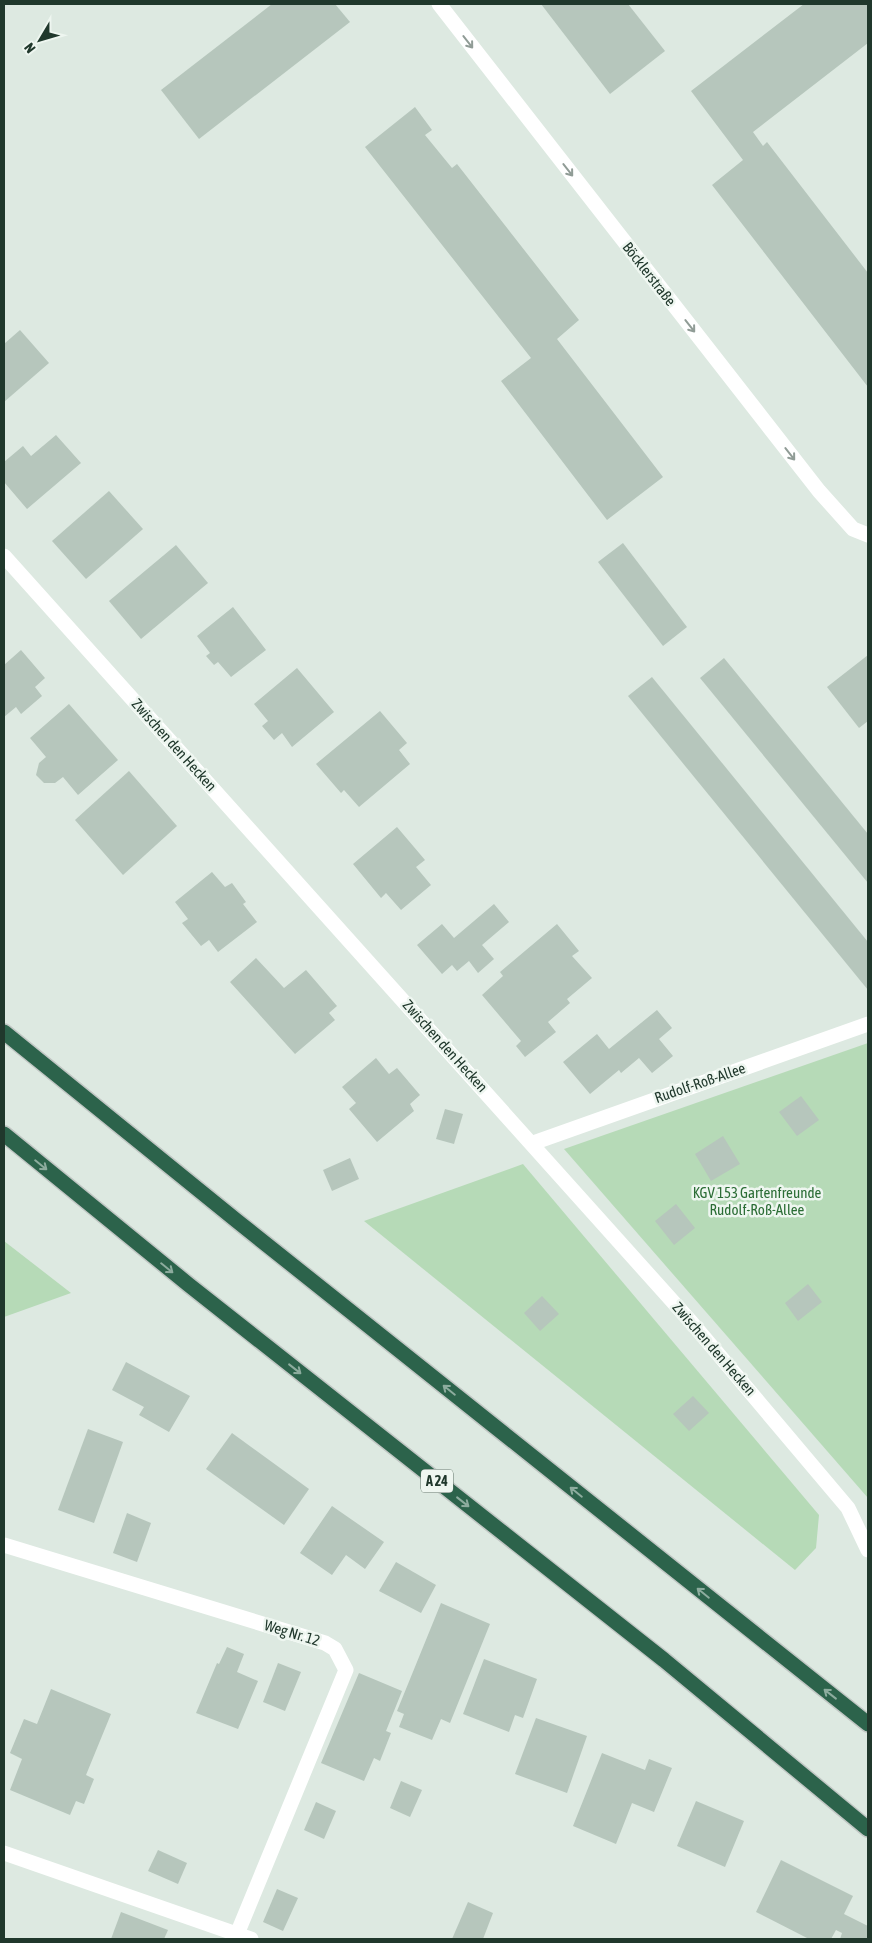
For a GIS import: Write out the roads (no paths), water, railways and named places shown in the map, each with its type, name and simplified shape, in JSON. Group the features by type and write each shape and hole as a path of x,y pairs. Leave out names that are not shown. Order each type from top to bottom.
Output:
{"highway":[{"path":"4,1032 237,1221 868,1724"},
{"name":"A 24","path":"4,1134 189,1285 656,1654 868,1829"}],"street":[{"name":"Böcklerstraße","path":"439,4 819,491 853,529 868,535"},
{"name":"Zwischen den Hecken","path":"4,556 692,1323 848,1508 868,1550"},
{"name":"Rudolf-Roß-Allee","path":"532,1143 868,1024"},
{"name":"Weg Nr. 12","path":"4,1545 325,1643 335,1649 346,1670 236,1937"},
{"path":"4,1853 236,1937 251,1939"}],"park label":[{"name":"KGV 153 Gartenfreunde Rudolf-Roß-Allee","path":"757,1202"}]}
